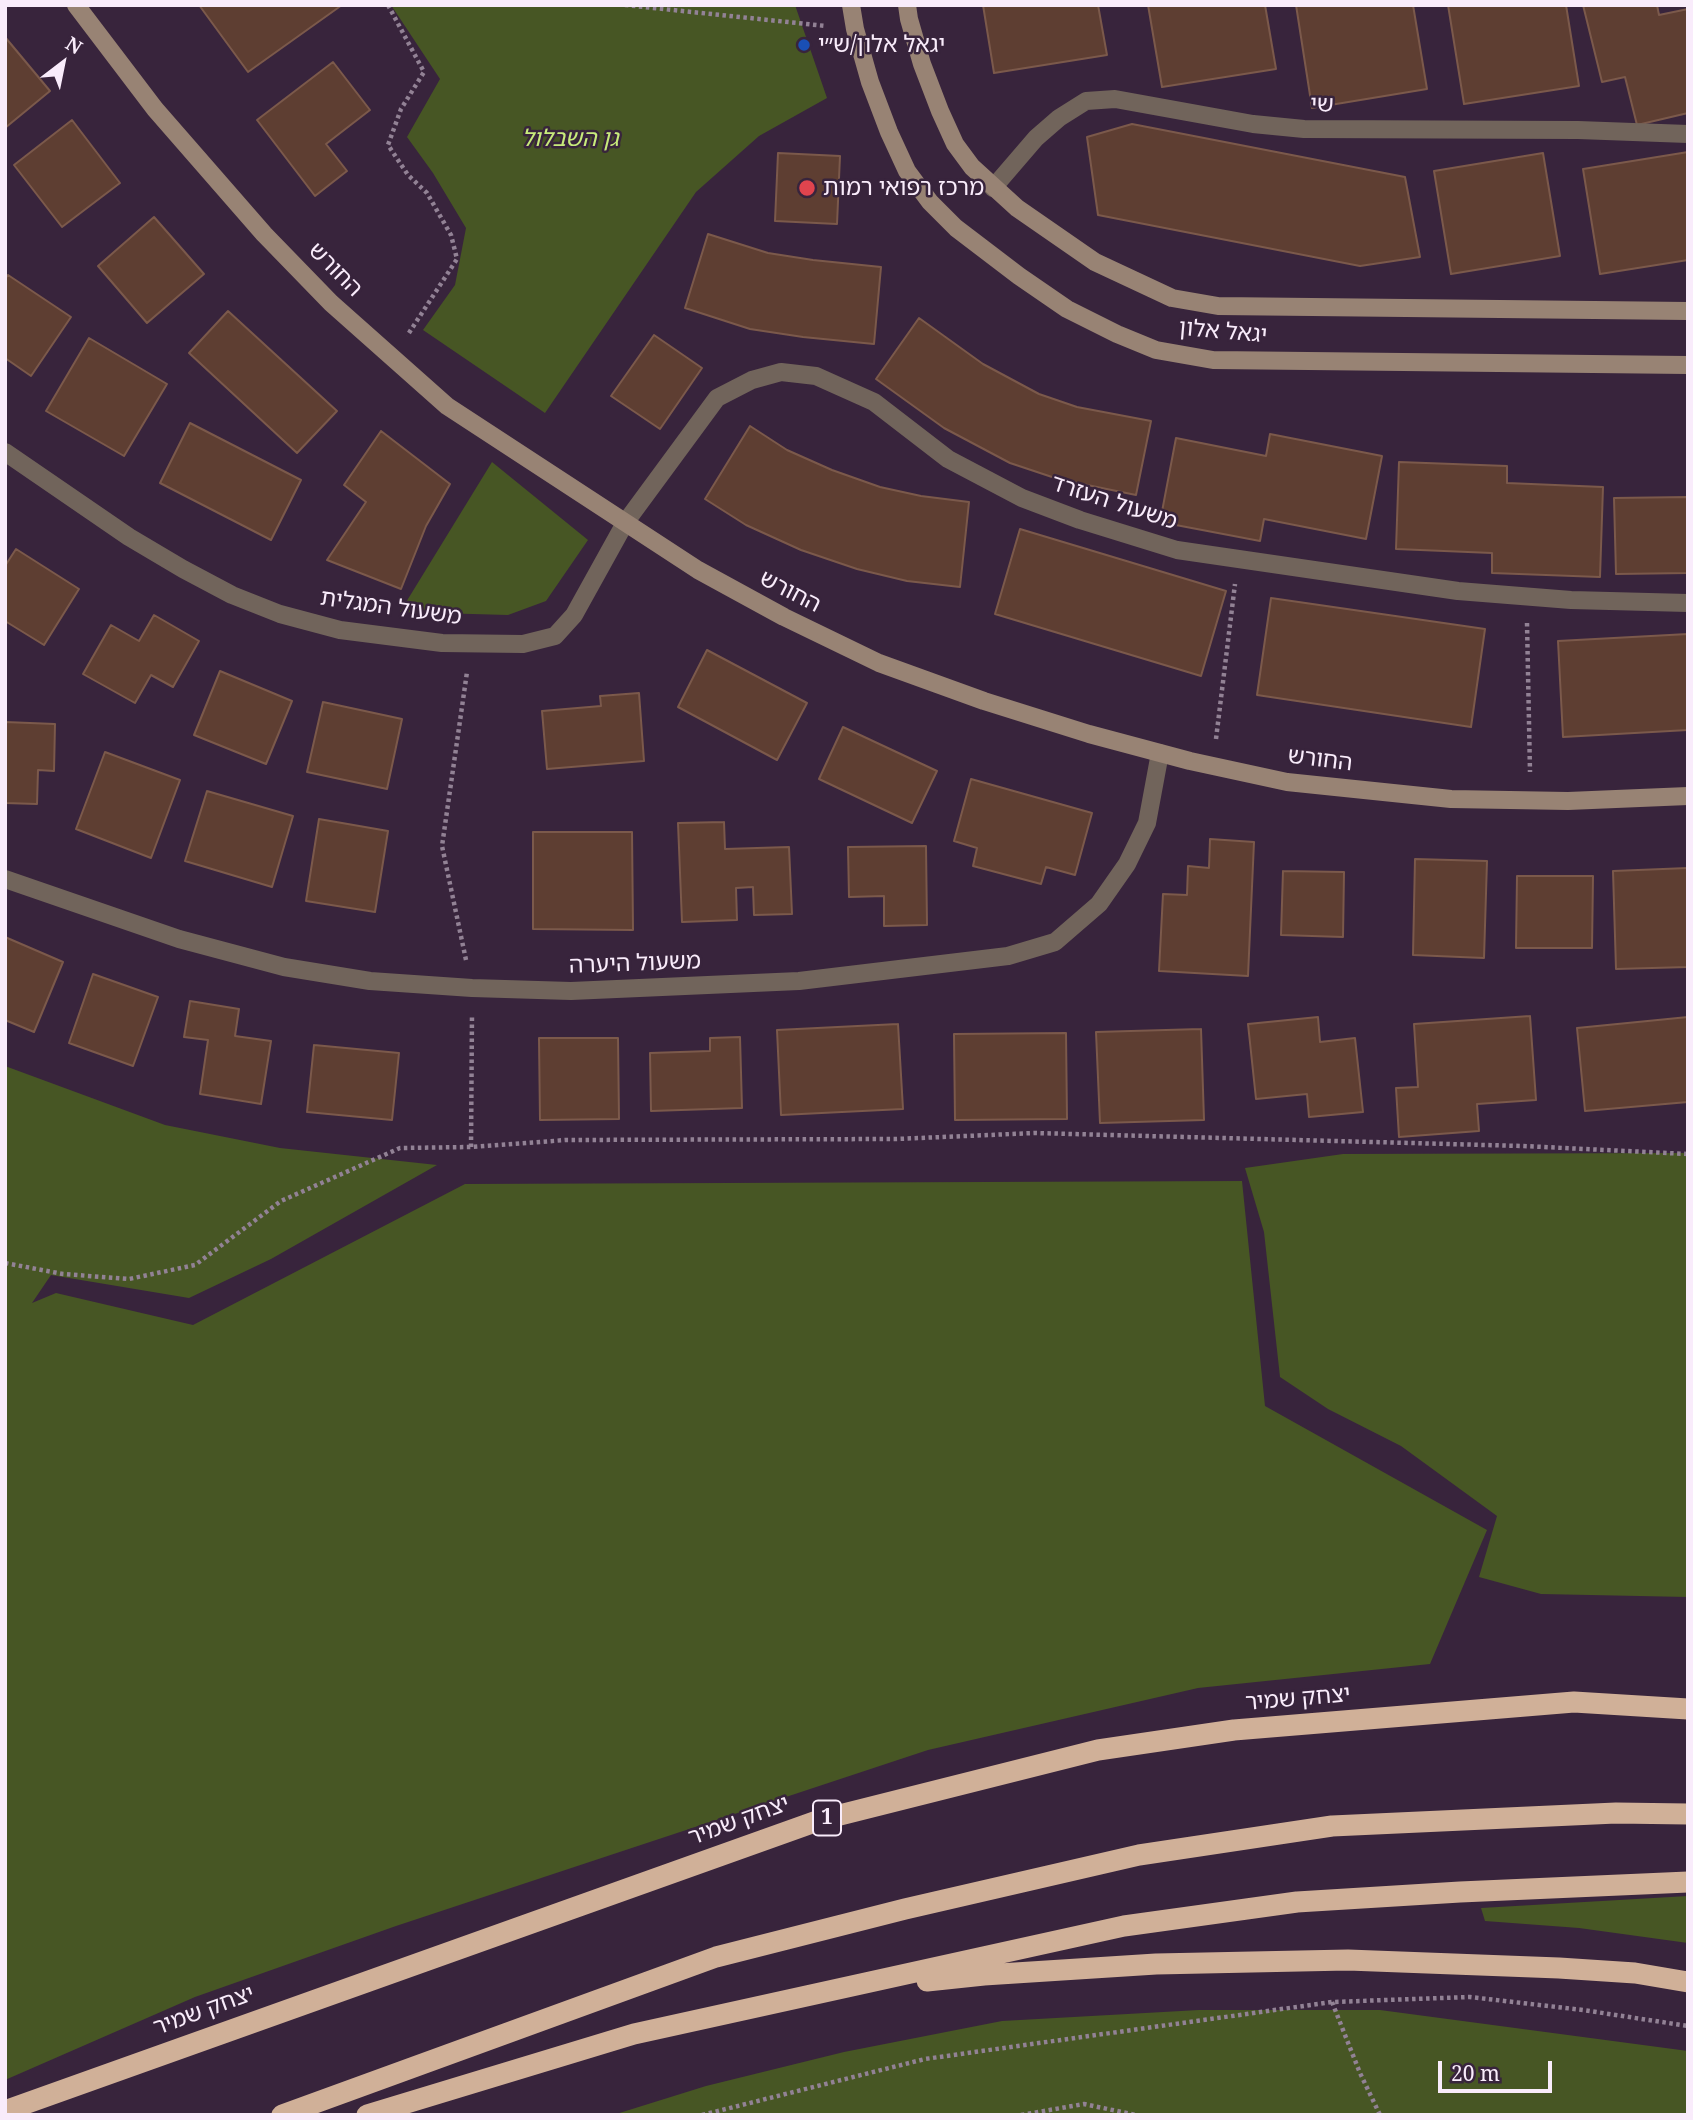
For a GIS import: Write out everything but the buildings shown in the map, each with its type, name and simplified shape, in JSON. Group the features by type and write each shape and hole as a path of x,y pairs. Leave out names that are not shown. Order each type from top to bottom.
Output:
{"highway":[{"path":"1574,1702 1688,1702"},
{"name":"יצחק שמיר","path":"5,2111 820,1820 1098,1750 1234,1730 1574,1702 1688,1709"},
{"path":"282,2115 716,1957 905,1909 1139,1855 1332,1826 1615,1813 1688,1814"},
{"path":"367,2115 634,2034 1124,1926 1297,1902 1688,1882"},
{"path":"817,1993 984,1975 1156,1964 1348,1960 1559,1968 1635,1973 1688,1982"}],"street":[{"name":"החורש","path":"76,5 155,109 264,234 331,303 447,406 698,570 764,607 878,663 984,701 1160,753 1287,782 1451,799 1568,802 1688,796"},
{"name":"יגאל אלון","path":"851,5 870,82 889,132 907,171 930,202 984,251 1067,309 1156,350 1213,360 1688,365"},
{"name":"יגאל אלון","path":"907,5 922,64 955,144 972,167 1017,208 1095,262 1172,298 1217,306 1688,311"},
{"name":"שי","path":"993,188 1036,138 1059,118 1086,101 1115,99 1253,124 1304,129 1578,130 1688,134"},
{"name":"משעול העזרד","path":"625,523 717,398 752,380 781,372 816,376 874,402 948,459 1022,498 1080,520 1177,550 1458,591 1571,600 1688,603"},
{"name":"משעול המגלית","path":"5,452 129,537 232,595 280,614 340,630 442,643 523,644 555,636 575,615 625,523"},
{"name":"משעול היערה","path":"5,879 179,939 284,967 370,981 571,991 799,981 1009,956 1055,942 1099,904 1127,864 1147,823 1160,753"}],"path":[{"path":"388,5 424,72 401,109 388,145 408,174 427,193 452,235 457,260 392,358"},
{"path":"625,5 855,29"},
{"path":"1212,766 1238,559"},
{"path":"1526,596 1531,801"},
{"path":"471,643 442,846 472,988 471,1147"},
{"path":"5,1263 63,1274 130,1279 195,1265 281,1201 400,1148 471,1147 566,1140 895,1139 1035,1133 1523,1146 1688,1154"},
{"path":"702,2115 925,2059 1332,2002 1470,1997 1688,2026"},
{"path":"1332,2002 1380,2115"},
{"path":"1021,2115 1084,2104 1136,2115"}],"green space":[{"name":"גן השבלול","path":"391,5 795,5 827,98 759,136 696,192 545,413 423,330 455,285 466,228 433,173 407,137 440,79"},
{"path":"492,462 588,540 546,601 508,615 400,612"},
{"path":"5,1066 165,1125 280,1148 437,1165 271,1259 189,1298 51,1275 32,1303 56,1293 193,1325 465,1184 1242,1181 1265,1406 1487,1530 1430,1664 1198,1688 928,1750 396,1926 195,1997 5,2080"},
{"path":"1688,1153 1688,1597 1541,1594 1479,1577 1497,1516 1401,1446 1328,1409 1280,1377 1264,1232 1245,1168 1343,1154"},
{"path":"1688,1896 1688,1943 1579,1928 1485,1921 1481,1908"},
{"path":"1199,2010 1380,2010 1688,2051 1688,2115 613,2115 706,2086 844,2052 1002,2021"}],"place":[{"name":"יגאל אלון/ש״י","path":"804,45"},
{"name":"מרכז רפואי רמות","path":"807,188"}]}
